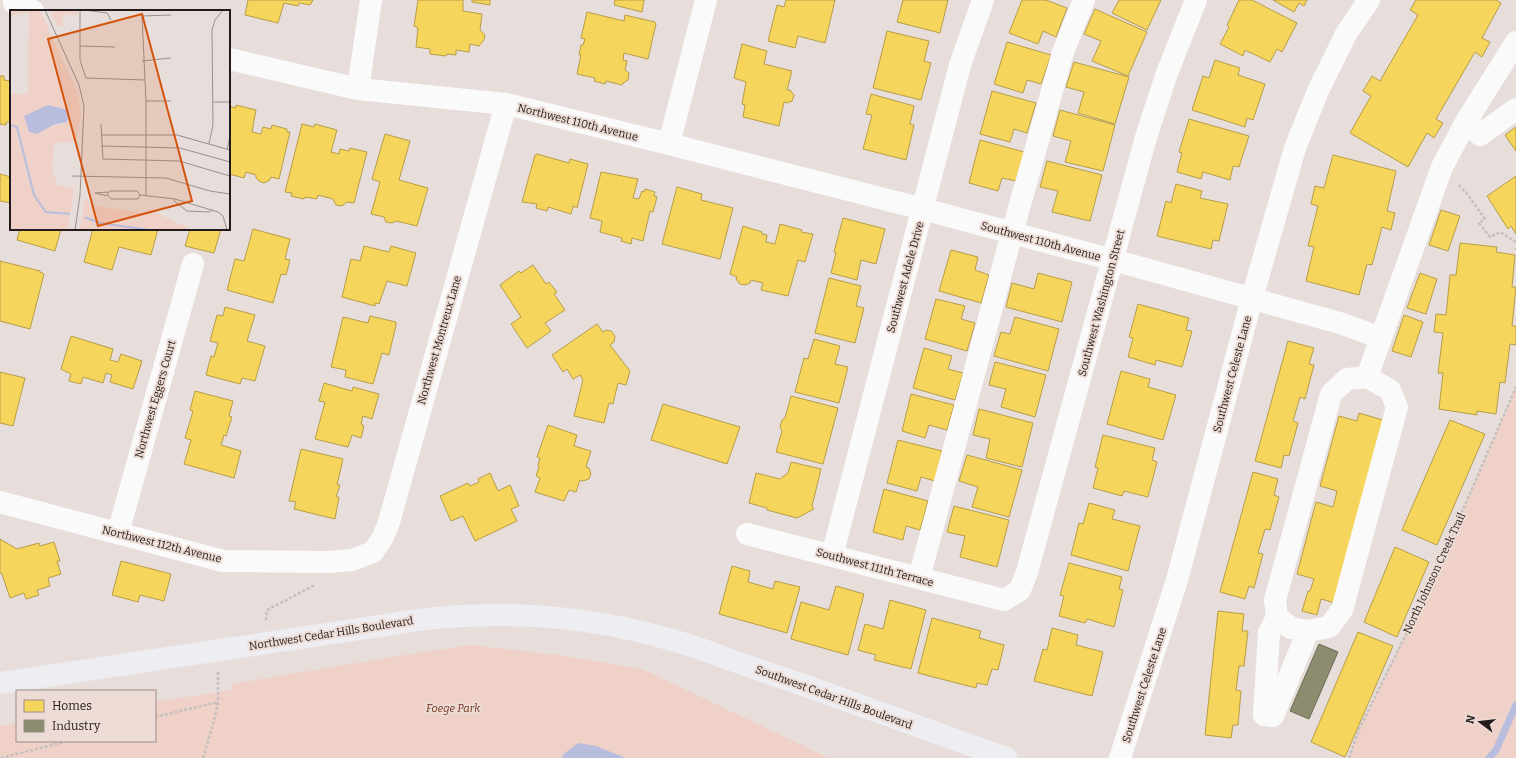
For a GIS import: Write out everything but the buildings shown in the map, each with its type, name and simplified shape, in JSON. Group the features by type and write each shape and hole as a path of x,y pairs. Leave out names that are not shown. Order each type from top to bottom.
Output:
{"main road":[{"name":"Northwest Cedar Hills Boulevard","path":"0,684 412,620 467,616 540,616 621,627 662,637"},
{"name":"Southwest Cedar Hills Boulevard","path":"662,637 795,682 1006,758"}],"street":[{"path":"358,89 371,0"},
{"path":"669,144 706,0"},
{"name":"Southwest Adele Drive","path":"832,556 960,65 984,0"},
{"path":"919,578 1012,233 1064,52 1084,0"},
{"name":"Southwest Washington Street","path":"1004,600 1020,590 1027,572 1114,260 1146,137 1167,72 1196,0"},
{"name":"Southwest Celeste Lane","path":"1120,758 1177,580 1252,298 1295,148 1318,91 1343,41 1369,0"},
{"path":"1367,376 1442,168 1466,120 1516,42"},
{"name":"Northwest 110th Avenue","path":"230,59 358,89 506,104 923,209"},
{"name":"Northwest Montreux Lane","path":"352,560 373,552 383,537 389,522 506,104"},
{"path":"1466,120 1480,135 1516,109"},
{"name":"Southwest 110th Avenue","path":"923,209 1252,298 1340,323 1381,338"},
{"name":"Northwest Eggers Court","path":"118,533 193,264"},
{"path":"1277,617 1291,628 1308,631 1329,627 1342,610 1397,407 1390,390 1367,376 1347,379 1331,394 1275,600 1277,617 1269,633 1264,715 1273,716 1308,631"},
{"name":"Northwest 112th Avenue","path":"0,502 223,560 328,562 352,560"},
{"name":"Southwest 111th Terrace","path":"747,534 1004,600"}],"path":[{"path":"1442,168 1468,195 1485,219 1479,223 1490,237 1500,232 1516,242"},
{"name":"North Johnson Creek Trail","path":"1349,758 1358,732 1429,588 1516,387"},
{"path":"261,644 268,610 316,585 328,562"},
{"path":"203,758 218,702 216,650"},
{"path":"156,717 218,702"},
{"path":"1,758 64,742"}],"green space":[{"path":"1516,387 1516,758 1349,758 1358,731 1429,588"},
{"name":"Foege Park","path":"472,645 566,656 642,669 829,758 626,758 596,746 565,753 561,758 0,758 0,726 16,723 16,742 156,742 156,702 231,690 232,684"}],"water":[{"path":"578,743 596,746 626,758 561,758"}],"waterway":[{"path":"1489,758 1496,750 1516,705"}]}
